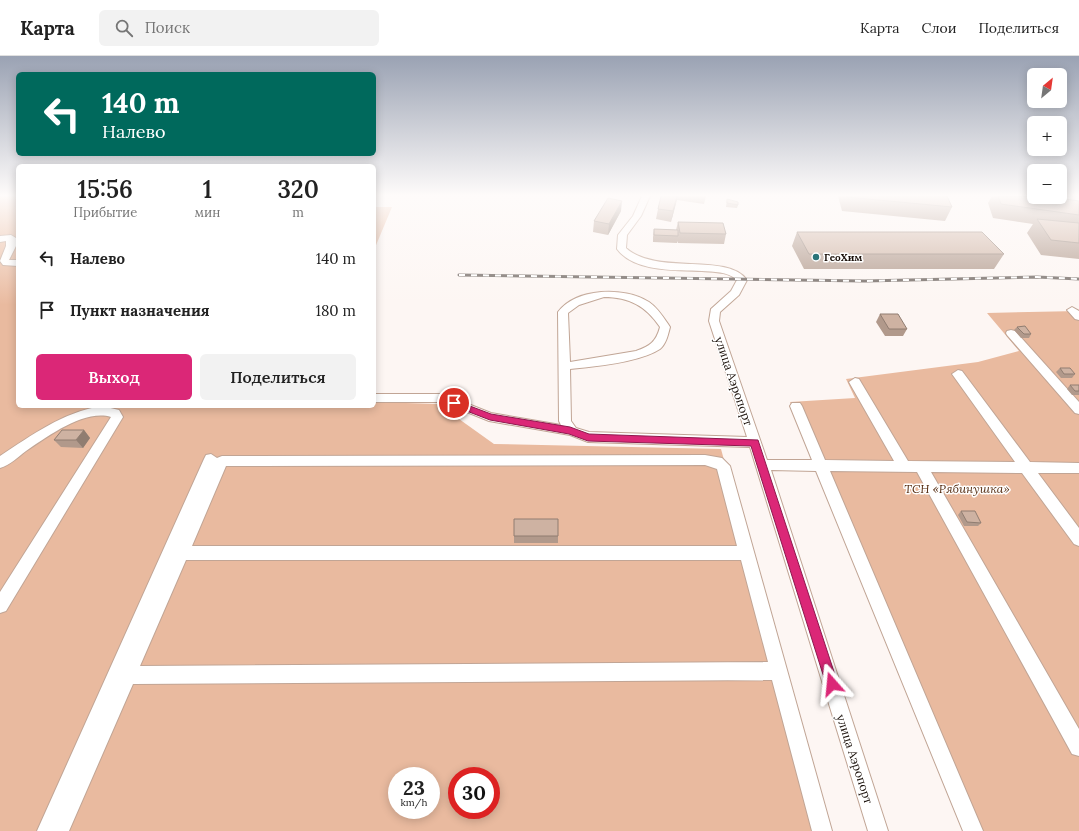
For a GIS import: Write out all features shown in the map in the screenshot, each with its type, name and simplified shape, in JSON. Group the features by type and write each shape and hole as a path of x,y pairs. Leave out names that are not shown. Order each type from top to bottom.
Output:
{"street":[{"path":"0,238 13,232"},
{"name":"улица Аэропорт","path":"625,232 621,238 621,247 633,258 651,264 673,268 723,270 737,274 742,280 741,285 735,293 715,311 714,321 755,442 878,831"},
{"path":"0,238 11,238 11,246 4,260 6,263 16,263"},
{"path":"564,366 595,362 643,352 656,346 662,338 665,327 660,316 650,305 631,297 611,293 594,295 574,302 563,312 565,421 570,431"},
{"path":"1011,333 1079,410"},
{"path":"958,374 1079,540"},
{"path":"855,382 904,466"},
{"path":"376,398 443,398 490,417 570,431 588,437 755,442"},
{"path":"796,406 973,831"},
{"path":"0,463 51,428 72,418 92,412 110,411 115,413 117,418 0,606"},
{"path":"47,831 210,459"},
{"path":"59,831 222,461 705,460 717,462 723,466 822,831"},
{"path":"762,465 1079,468"},
{"path":"921,466 1079,747"},
{"path":"181,554 746,553"},
{"path":"128,675 778,671"}],"green space":[{"path":"0,232 16,232 16,408 376,408 376,402 438,404 494,444 721,449 826,831 0,831"},
{"path":"376,232 381,232 376,245"},
{"name":"ТСН «Рябинушка»","path":"1079,311 1079,831 964,831 790,402 855,398 846,379 978,362 1019,351 987,313"}],"building":[{"path":"654,232 678,232 678,236 654,235"},
{"path":"726,232 726,234 680,233"},
{"path":"797,232 982,232 1004,254 809,254"},
{"path":"1046,232 1079,232 1079,243 1051,240"},
{"path":"880,314 898,314 907,329 889,329"},
{"path":"1025,326 1031,334 1024,334 1017,327"},
{"path":"1060,368 1070,368 1075,374 1064,374"},
{"path":"1070,385 1079,385 1079,391 1075,391"},
{"path":"62,430 84,430 76,440 54,440"},
{"path":"961,511 975,511 981,523 967,522"},
{"path":"514,519 558,519 558,536 514,536"}],"railway":[{"path":"459,275 865,281 1037,277 1079,279"}],"place":[{"name":"ГеоХим","path":"816,257"}],"route":[{"path":"454,403 490,417 570,431 588,437 755,442 832,684"}]}
